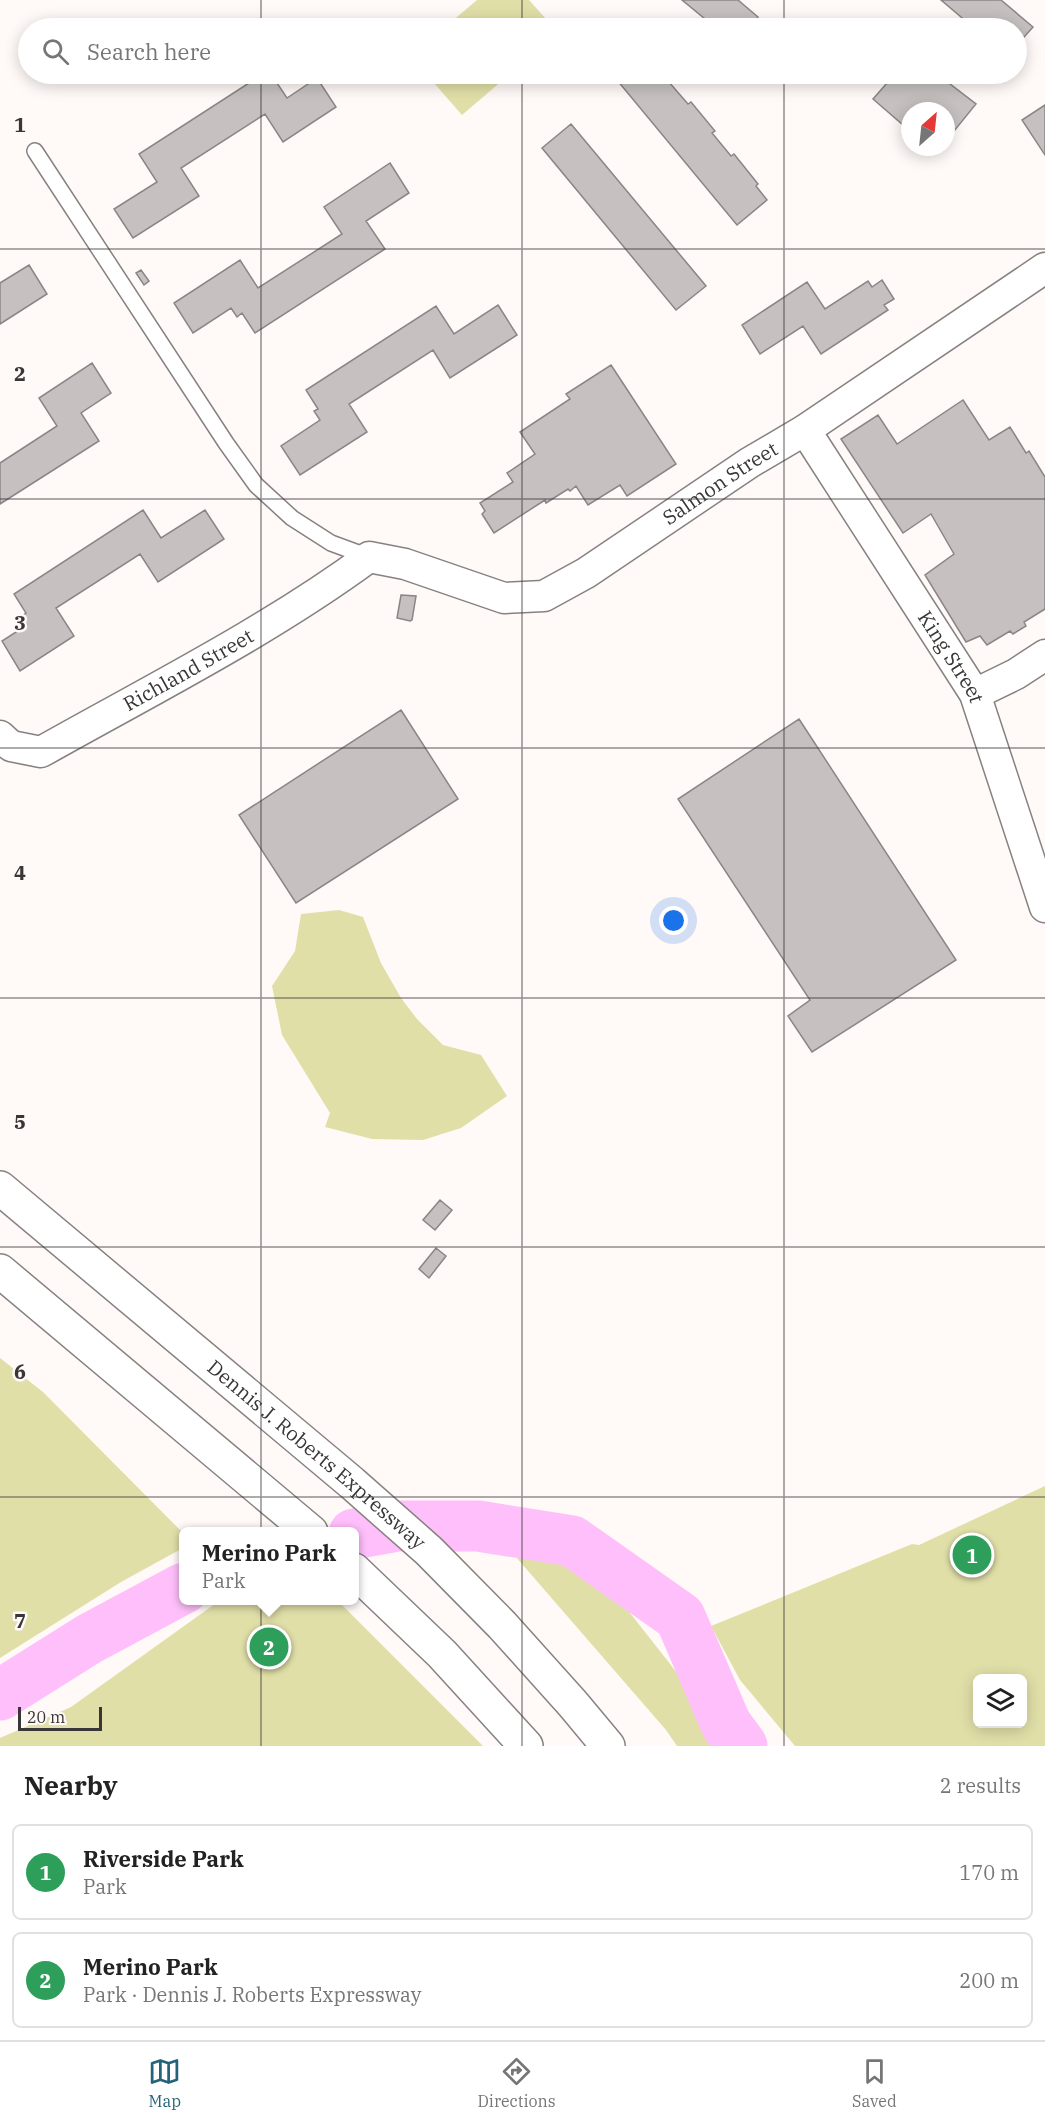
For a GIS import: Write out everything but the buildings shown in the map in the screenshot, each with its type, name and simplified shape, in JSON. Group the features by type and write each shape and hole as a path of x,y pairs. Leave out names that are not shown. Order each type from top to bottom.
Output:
{"highway":[{"name":"Dennis J. Roberts Expressway","path":"0,1188 352,1483 444,1565 537,1664 608,1746"},
{"path":"0,1270 305,1527"},
{"path":"361,1575 442,1654 526,1746"}],"street":[{"name":"Salmon Street","path":"369,557 405,564 504,598 544,596 586,573 749,463 805,430 1045,268"},
{"name":"King Street","path":"805,430 975,694 1045,907"},
{"name":"Richland Street","path":"0,736 10,746 41,752 230,646 327,588 369,557"},
{"path":"975,694 1016,674 1045,655"}],"lane":[{"path":"34,151 226,443 256,484 292,518 331,543 369,557"}],"shaded area":[{"path":"477,0 529,0 545,18 456,18"},
{"path":"435,84 498,84 462,115"},
{"path":"339,910 363,917 381,963 401,998 417,1019 443,1045 481,1055 507,1096 461,1128 423,1140 372,1139 325,1127 330,1113 282,1035 272,986 295,951 301,914"},
{"path":"0,1358 43,1392 179,1529 179,1550 121,1582 0,1658"},
{"path":"1045,1486 1045,1746 795,1746 740,1680 711,1626 912,1544 919,1545"},
{"path":"509,1549 537,1552 569,1563 612,1590 725,1734 737,1746 677,1746 666,1730"},
{"path":"213,1605 342,1605 483,1746 0,1746 0,1738 71,1707"}],"waterway":[{"path":"359,1533 398,1526 478,1526 572,1541 680,1617 726,1724 742,1746"},
{"path":"0,1695 89,1639 179,1591"}],"place":[{"name":"Riverside Park","path":"972,1555"},
{"name":"Merino Park","path":"269,1647"}]}
